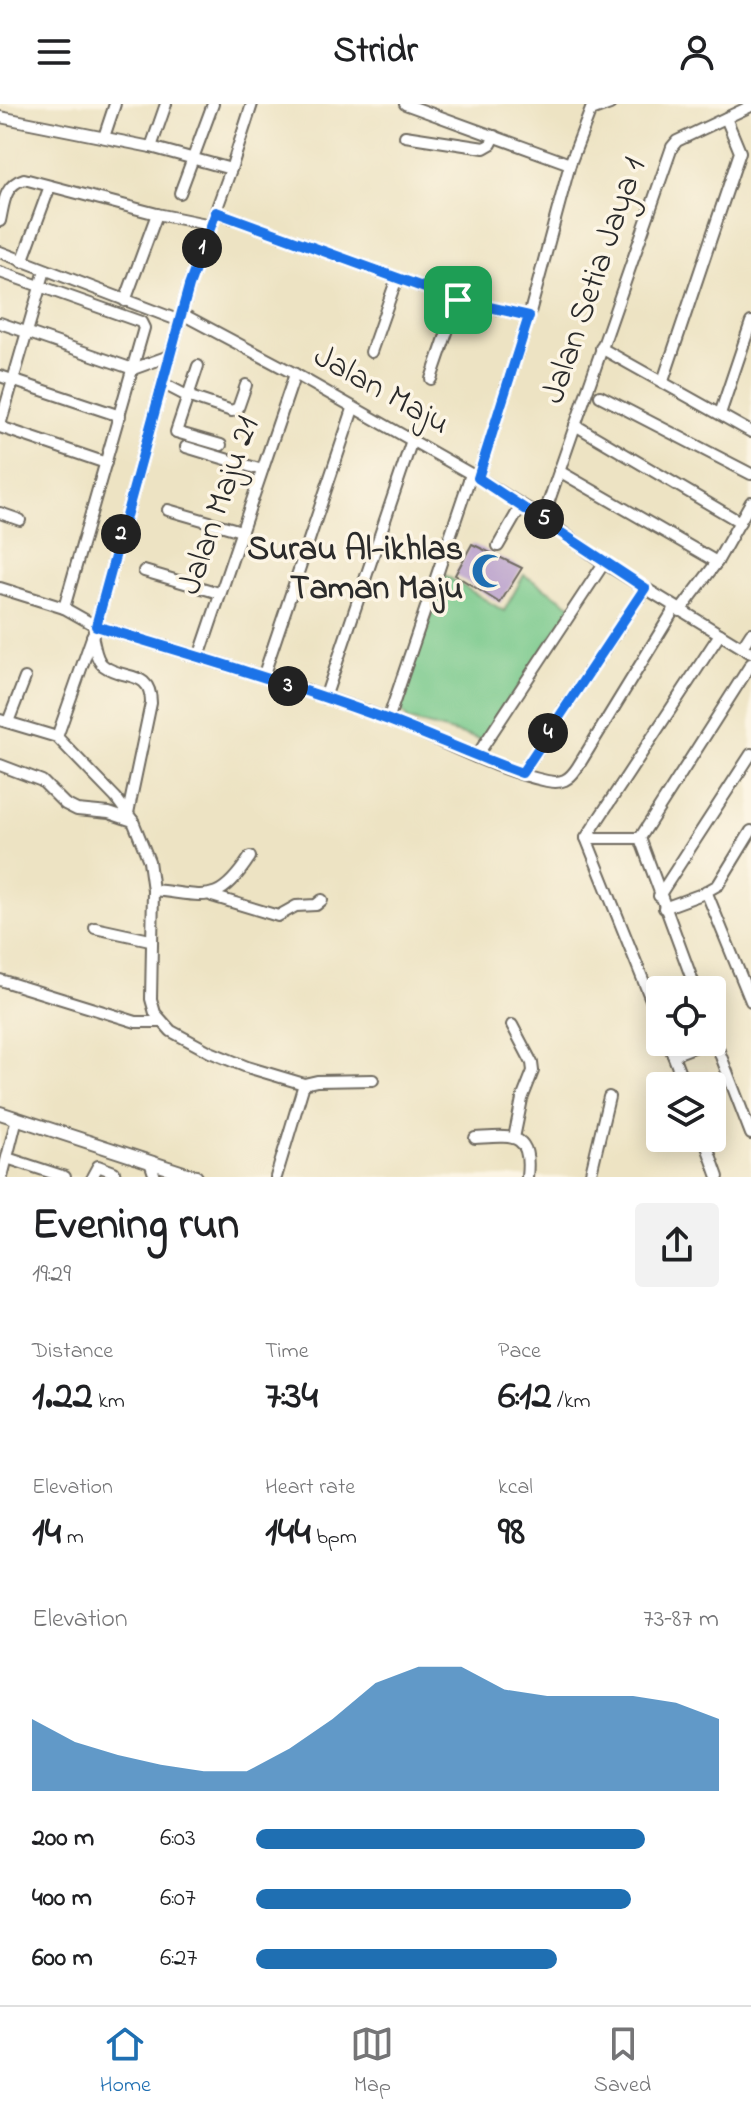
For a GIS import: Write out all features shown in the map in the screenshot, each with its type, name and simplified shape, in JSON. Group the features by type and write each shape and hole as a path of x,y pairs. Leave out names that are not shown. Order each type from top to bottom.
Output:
{"main road":[{"path":"0,1113 196,1177"}],"street":[{"path":"104,137 115,104"},
{"path":"151,147 166,104"},
{"path":"180,193 213,104"},
{"path":"57,737 94,631 181,317 252,104"},
{"path":"405,104 570,164"},
{"path":"388,720 529,316 570,164 592,108 610,104"},
{"name":"Jalan Setia Jaya 1","path":"543,518 672,147 677,141 751,106"},
{"path":"0,117 151,147 231,169"},
{"path":"663,381 740,152 726,118"},
{"path":"405,136 484,148 495,136"},
{"path":"0,221 7,190 24,179 211,225"},
{"path":"22,262 50,186"},
{"path":"216,212 458,300 529,316"},
{"path":"125,301 157,214"},
{"name":"Jalan Maju","path":"0,252 125,301 181,317 295,374 475,476 543,518 604,563 746,650"},
{"path":"45,270 0,428 106,463"},
{"path":"0,272 141,322 144,331 64,608"},
{"path":"371,352 397,278"},
{"path":"431,379 458,300"},
{"path":"720,414 751,322"},
{"path":"0,323 133,369 169,356"},
{"path":"601,348 751,432"},
{"path":"198,366 176,432 221,445"},
{"name":"Jalan Maju 21","path":"199,657 295,374"},
{"path":"0,376 120,416"},
{"path":"162,383 187,396 235,411 246,385"},
{"path":"600,396 751,474"},
{"path":"263,677 353,409"},
{"path":"575,425 740,522"},
{"path":"325,698 412,440"},
{"path":"186,447 262,470"},
{"path":"559,471 717,562"},
{"path":"0,588 64,608 94,631 199,657 263,677 388,720 476,757 558,783 572,776 678,610 717,562 751,502"},
{"path":"498,546 521,506"},
{"path":"168,510 241,531"},
{"path":"0,513 20,520"},
{"path":"476,757 604,563"},
{"path":"144,571 219,593"},
{"path":"522,773 645,588"},
{"path":"94,631 97,656 103,666 144,681 151,692 130,817"},
{"path":"746,650 751,633"},
{"path":"586,838 720,634"},
{"path":"640,838 751,664"},
{"path":"25,678 4,721 57,737 130,817 149,861 153,890 151,999 161,1022 171,1031 228,1060 304,1084 373,1080"},
{"path":"659,896 751,754"},
{"path":"0,765 42,781 65,804 77,810 130,817"},
{"path":"664,908 718,885 751,831"},
{"path":"586,838 640,838"},
{"path":"586,838 646,987"},
{"path":"640,838 691,976"},
{"path":"212,896 227,887 250,857"},
{"path":"153,890 212,896 278,916 296,906 316,905 322,900"},
{"path":"706,891 751,1001"},
{"path":"95,928 150,940"},
{"path":"0,980 136,1022 161,1022"},
{"path":"512,1025 532,1063 533,1071 522,1099 514,1138"},
{"path":"718,1056 750,1129"},
{"path":"276,1177 304,1084"},
{"path":"605,1177 591,1175 609,1097"},
{"path":"2,1177 17,1118"},
{"path":"475,1138 514,1138 525,1145 528,1153 527,1177"},
{"path":"92,1177 96,1166 111,1173 113,1150"},
{"path":"709,1152 718,1177"},
{"path":"7,1158 65,1177"},
{"path":"150,1162 155,1177"}],"green space":[{"path":"445,575 504,611 524,575 572,606 483,740 408,720 399,707"}],"building":[{"name":"Surau Al-ikhlas Taman Maju","path":"472,544 522,568 500,603 455,575"}],"place":[{"name":"Surau Al-ikhlas Taman Maju","path":"489,571"}],"route":[{"path":"216,212 458,300 529,316 478,478 645,588 522,773 388,720 263,677 96,626 189,286 216,212"}]}
